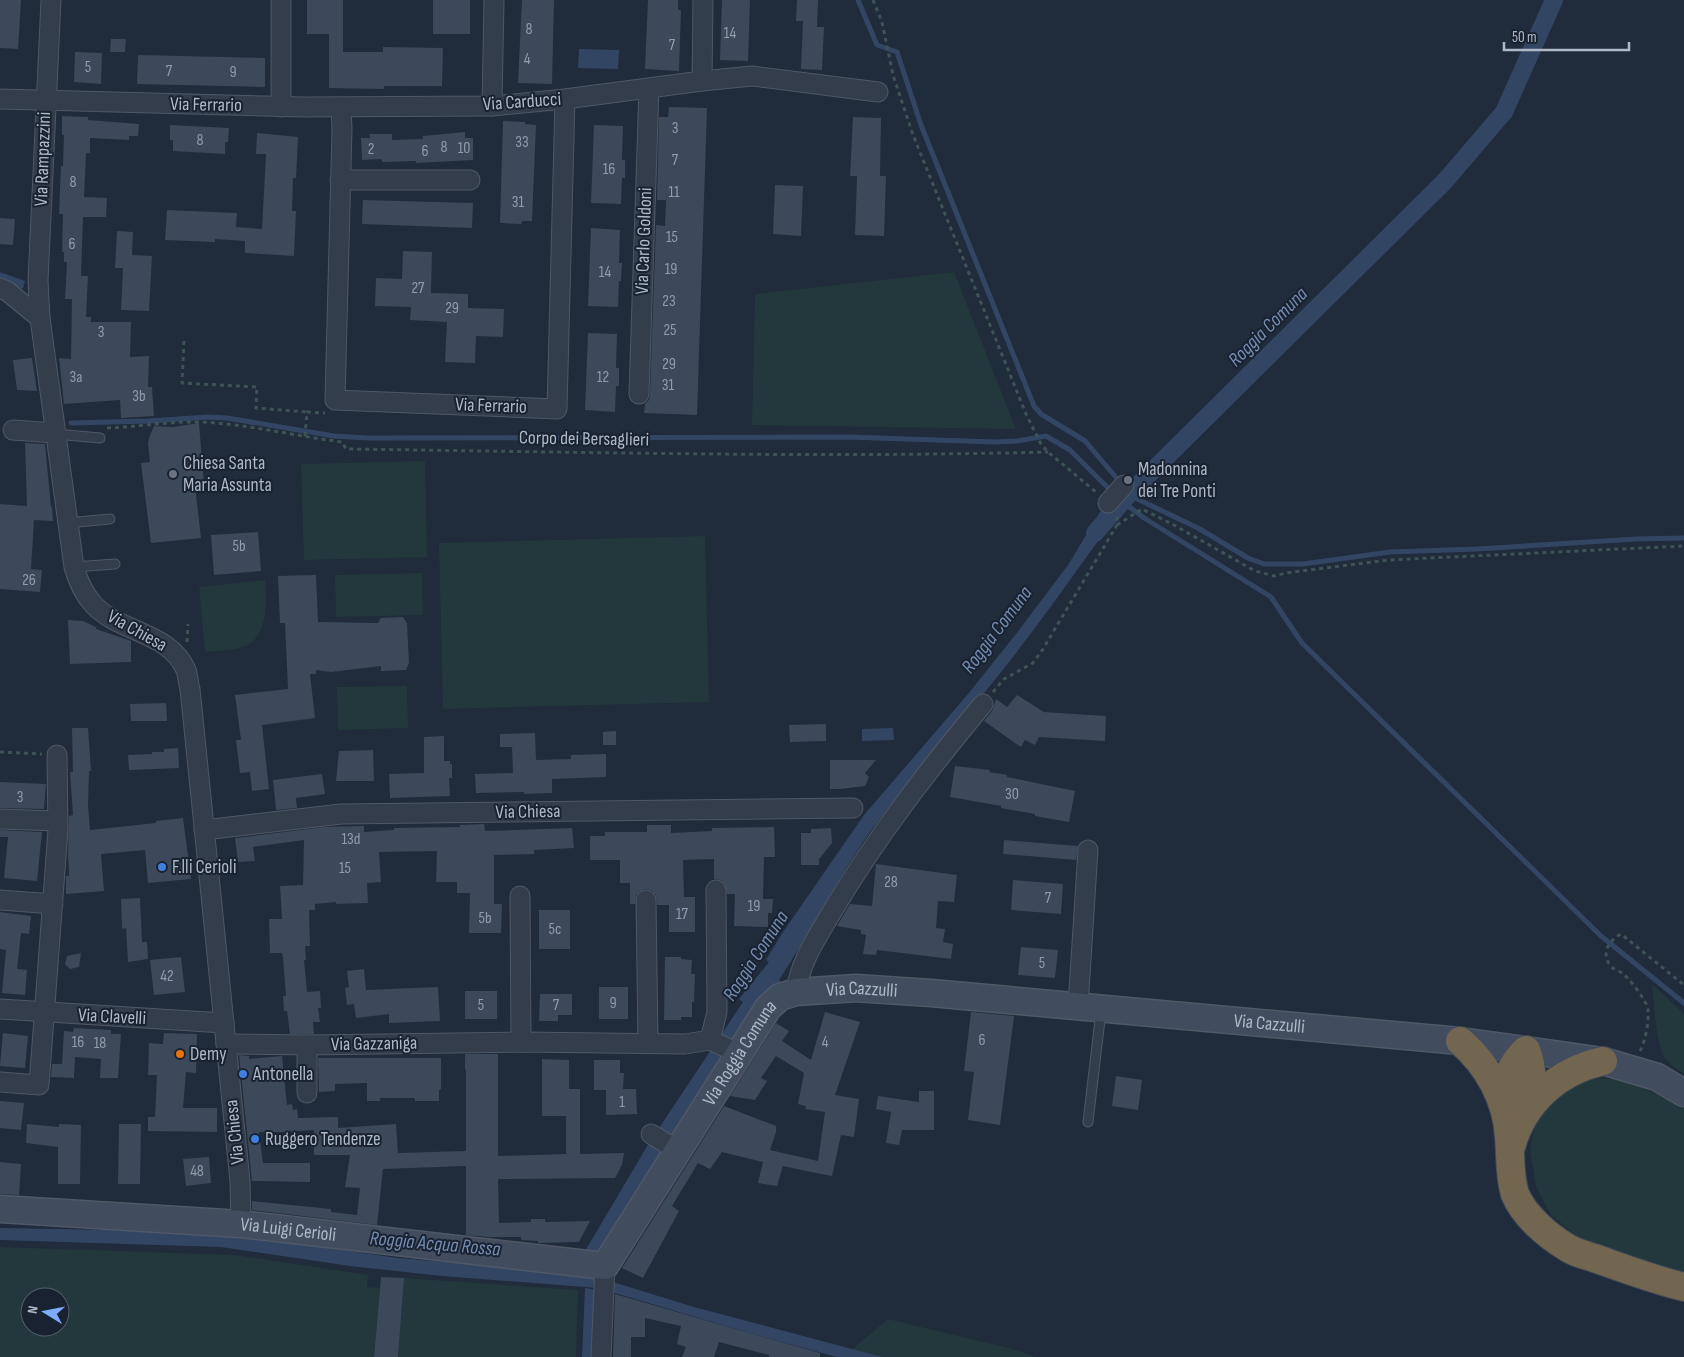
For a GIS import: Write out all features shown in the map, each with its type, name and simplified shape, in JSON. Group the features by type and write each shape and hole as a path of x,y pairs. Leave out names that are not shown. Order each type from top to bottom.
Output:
{"highway":[{"path":"1460,1041 1475,1055 1514,1115 1514,1137 1510,1157 1511,1177 1516,1195 1524,1209 1551,1236 1570,1249 1658,1280 1684,1287"},
{"path":"1514,1115 1529,1103 1532,1071 1526,1050"},
{"path":"1514,1115 1558,1079 1582,1067 1603,1061"},
{"path":"1658,1280 1684,1293"}],"street":[{"name":"Via Rampazzini","path":"40,318 38,281 51,0"},
{"path":"280,0 281,107"},
{"path":"492,106 494,0"},
{"path":"702,81 703,0"},
{"name":"Via Carducci","path":"341,108 492,106 752,76 878,92"},
{"name":"Via Carlo Goldoni","path":"639,394 648,88"},
{"name":"Via Ferrario","path":"0,99 341,108"},
{"name":"Via Ferrario","path":"335,400 557,409 565,99"},
{"path":"335,400 341,108"},
{"path":"340,180 470,180"},
{"path":"0,288 7,291 40,318"},
{"name":"Via Chiesa","path":"40,318 74,567 84,593 93,605 106,615 174,651 186,670 190,689 240,1181 241,1224"},
{"path":"13,430 55,434"},
{"path":"1112,508 1124,485"},
{"name":"Via Roggia Comuna","path":"601,1357 605,1277 678,1150 768,1008 780,997 796,992 798,975 804,960 850,882 914,789 983,704"},
{"path":"0,1082 38,1085 58,830 57,755"},
{"name":"Via Chiesa","path":"204,830 341,814 853,808"},
{"path":"0,819 57,821"},
{"path":"1088,850 1090,1007"},
{"path":"716,890 717,1012 710,1040 738,1054"},
{"path":"520,896 522,1042"},
{"path":"0,900 53,904"},
{"path":"646,900 648,1044"},
{"name":"Via Cazzulli","path":"796,992 856,988 1090,1007 1460,1041 1603,1061 1657,1077 1684,1093"},
{"name":"Via Clavelli","path":"0,1009 224,1023"},
{"name":"Via Gazzaniga","path":"226,1044 307,1045 522,1042 684,1044 710,1040"},
{"path":"307,1045 307,1093"},
{"path":"650,1134 678,1150"},
{"name":"Via Luigi Cerioli","path":"0,1209 241,1224 579,1263 605,1277"}],"lane":[{"path":"55,434 100,438"},
{"path":"67,522 110,519"},
{"path":"74,567 115,564"},
{"path":"1088,1122 1090,1007"}],"path":[{"path":"873,0 882,22 893,74 913,135 1026,414 1041,444 1048,452 1112,508 1118,519 1033,663 1004,679 983,704"},
{"path":"184,341 182,383 257,387 256,408 328,413 335,400"},
{"path":"305,436 307,412"},
{"name":"Corpo dei Bersaglieri","path":"124,427 176,422 201,422 342,442 346,449 709,454 1048,452"},
{"path":"1116,525 1142,509 1256,571 1274,576 1388,560 1684,546"},
{"path":"0,752 57,755"},
{"path":"1630,1069 1642,1047 1647,1028 1648,1007 1623,974 1610,967 1606,955 1608,945 1614,937 1621,934 1684,985"}],"green space":[{"path":"954,272 1016,429 752,425 755,294"},
{"path":"425,461 427,557 304,560 301,464"},
{"path":"705,536 709,702 443,709 439,543"},
{"path":"422,573 423,615 336,617 335,575"},
{"path":"265,580 266,609 261,629 256,638 240,648 205,652 199,587"},
{"path":"407,686 408,728 338,730 337,687"},
{"path":"1652,984 1684,1014 1684,1073 1669,1063 1659,1044"},
{"path":"1590,1078 1614,1079 1636,1085 1684,1105 1684,1275 1630,1258 1578,1237 1551,1215 1536,1186 1530,1150 1536,1118 1550,1098"},
{"path":"0,1247 235,1255 368,1275 367,1287 380,1288 374,1357 0,1357"},
{"path":"404,1278 578,1290 576,1357 398,1357"},
{"path":"888,1319 1013,1349 1036,1357 875,1357 850,1351"}],"water":[{"path":"579,49 619,50 618,69 578,68"},
{"path":"0,272 25,281 23,289 0,279"},
{"path":"1103,507 1112,518 1111,523 1013,657 873,828 848,865 779,980 781,982 598,1257 585,1251 649,1143 743,1002 739,999 769,962 766,960 781,935 864,815 968,694 1016,634 1068,565"},
{"path":"893,728 894,740 862,741 862,729"},
{"path":"0,1228 163,1231 256,1238 398,1258 598,1275 616,1283 694,1307 882,1357 837,1357 598,1288 442,1276 350,1266 221,1247 0,1240"},
{"path":"585,1288 598,1290 595,1357 582,1357"}],"building":[{"path":"0,0 21,0 18,49 0,48"},
{"path":"307,0 343,0 343,52 383,52 383,47 443,48 442,86 384,86 384,89 329,88 329,34 307,34"},
{"path":"433,0 470,0 470,34 433,34"},
{"path":"522,0 554,0 552,84 518,83"},
{"path":"648,0 678,0 678,10 681,10 679,71 645,69"},
{"path":"722,0 750,0 748,61 720,60"},
{"path":"797,0 818,0 817,27 824,27 822,70 801,69 803,21 796,21"},
{"path":"111,39 126,39 125,52 110,52"},
{"path":"75,52 102,53 101,84 74,82"},
{"path":"138,55 265,58 265,87 137,84"},
{"path":"669,107 707,108 697,415 644,413 645,404 649,400 650,394 656,225 665,226 666,200 657,200 659,117 668,117"},
{"path":"62,116 88,117 88,120 139,124 138,136 129,136 129,140 90,138 90,153 86,153 84,197 107,198 106,217 83,217 81,276 88,276 86,317 91,317 91,322 131,322 130,357 149,356 148,387 152,387 154,416 121,418 120,400 64,404 59,358 71,359 72,299 65,299 67,262 64,262 64,252 62,252 63,214 59,214 64,135 62,135"},
{"path":"853,117 881,118 880,176 886,176 884,236 855,235 857,176 850,176"},
{"path":"503,121 525,122 525,124 536,125 532,221 522,221 521,224 500,223"},
{"path":"170,125 229,128 228,142 225,142 225,154 173,151 173,140 170,140"},
{"path":"594,125 623,126 622,160 625,160 625,178 622,178 621,204 591,203"},
{"path":"465,132 465,138 473,138 473,160 416,163 416,161 382,162 382,159 362,160 361,138 370,138 369,134 392,134 392,140 423,139 423,136"},
{"path":"257,133 298,137 296,178 293,178 292,211 296,211 294,256 245,253 245,241 215,239 215,242 165,240 167,210 237,213 236,227 262,229 266,154 256,154"},
{"path":"775,185 803,186 801,236 773,234"},
{"path":"363,200 473,203 472,228 362,224"},
{"path":"0,218 15,219 13,245 0,244"},
{"path":"591,228 620,230 619,263 622,263 618,307 588,306"},
{"path":"117,231 133,232 132,255 152,256 149,311 121,310 123,268 115,268"},
{"path":"403,251 432,252 431,293 468,294 468,308 504,309 503,337 476,336 475,363 445,362 447,322 410,320 411,307 375,306 376,278 402,279"},
{"path":"588,333 617,334 616,368 619,368 619,386 616,386 615,412 585,410"},
{"path":"32,358 37,391 17,390 13,360"},
{"name":"Chiesa Santa Maria Assunta","path":"199,423 204,485 195,486 201,538 151,543 141,463 150,462 149,438 154,426 173,427"},
{"path":"25,443 45,444 52,507 53,521 34,520 31,569 42,570 40,592 0,589 0,504 27,506"},
{"path":"258,532 261,571 214,575 211,535"},
{"path":"316,575 318,622 378,623 381,618 403,617 407,623 409,663 406,670 381,671 381,666 331,672 316,670 316,674 310,674 315,718 262,725 269,789 252,791 250,772 240,773 236,740 241,740 235,695 288,689 285,623 280,623 278,576"},
{"path":"68,620 83,621 96,627 96,629 131,641 131,662 70,664"},
{"path":"1017,695 1044,712 1106,716 1105,741 1039,737 1035,745 1025,740 1021,747 984,721 992,711 996,699 1007,707"},
{"path":"166,703 167,721 131,721 130,704"},
{"path":"826,724 826,741 790,742 789,725"},
{"path":"72,728 88,728 91,771 89,771 88,805 90,830 156,823 156,821 183,818 191,879 148,883 145,850 101,854 104,891 66,894 66,876 69,876 69,816 73,815 70,772 73,772"},
{"path":"616,731 616,745 603,745 603,732"},
{"path":"535,733 536,760 571,759 571,755 606,754 606,777 552,779 552,793 476,793 475,774 513,773 512,747 500,747 500,734"},
{"path":"444,736 444,761 450,761 450,764 452,764 452,778 449,778 450,796 390,798 389,774 424,773 424,737"},
{"path":"178,748 179,768 129,770 128,755 152,754 152,752 164,752 164,749"},
{"path":"373,750 374,781 336,781 339,751"},
{"path":"830,760 876,760 865,773 869,777 865,786 830,789"},
{"path":"955,766 990,770 989,772 1007,775 1007,777 1075,791 1069,822 1001,808 1001,806 950,797"},
{"path":"322,774 325,794 296,798 297,808 276,810 273,780"},
{"path":"0,782 46,784 44,809 0,808"},
{"path":"484,824 485,831 572,828 574,848 534,850 534,854 494,855 494,904 502,904 501,933 469,933 470,893 457,893 457,882 436,882 437,851 379,852 381,882 367,883 368,903 336,904 336,902 315,904 315,910 309,910 310,946 305,946 306,960 304,960 307,992 320,991 321,1008 318,1008 320,1022 313,1022 314,1034 290,1034 287,1011 284,1011 283,996 286,996 283,958 282,953 270,953 269,919 282,919 280,886 303,885 304,840 253,847 255,861 238,862 235,838 324,827 364,826 364,832 394,830 394,828 460,827 460,825"},
{"path":"647,825 671,825 671,833 712,831 712,828 774,827 775,857 764,857 763,899 773,899 772,913 768,913 768,927 734,926 735,894 727,894 725,884 721,880 714,879 714,859 683,860 684,897 695,897 695,932 669,932 669,905 657,905 656,895 651,890 645,889 640,891 636,895 635,904 630,904 630,883 620,883 620,860 590,860 590,836 605,836 605,832 647,832"},
{"path":"831,828 832,843 819,859 819,865 801,865 801,833 811,833 811,829"},
{"path":"0,830 42,832 37,881 4,878 8,837 0,837"},
{"path":"1004,840 1078,846 1076,860 1003,854"},
{"path":"876,864 957,875 954,902 938,901 936,928 945,929 943,942 953,944 951,959 877,950 876,955 863,954 866,935 861,934 861,930 837,926 850,904 872,906"},
{"path":"1013,880 1063,884 1061,914 1011,910"},
{"path":"140,898 142,942 147,942 148,959 128,962 126,928 122,929 121,899"},
{"path":"539,910 570,910 570,949 539,949"},
{"path":"0,912 31,916 29,934 21,933 17,969 27,970 25,995 2,993 6,950 0,949"},
{"path":"1021,947 1058,950 1055,978 1018,975"},
{"path":"81,953 79,967 70,969 65,964 67,956"},
{"path":"181,957 185,992 154,995 150,960"},
{"path":"665,957 681,957 681,959 692,960 691,974 695,974 692,1017 681,1017 681,1020 664,1020"},
{"path":"364,969 366,990 438,987 440,1021 389,1023 389,1014 356,1018 354,1004 347,1005 345,988 349,987 347,971"},
{"path":"599,987 628,987 628,1019 599,1019"},
{"path":"465,991 497,991 497,1019 465,1019"},
{"path":"540,994 572,994 572,1015 558,1015 558,1021 539,1021"},
{"path":"825,1012 860,1022 835,1095 859,1099 854,1137 841,1135 832,1176 783,1166 777,1186 758,1183 763,1162 722,1152 710,1169 698,1163 672,1206 679,1211 643,1278 622,1268 724,1106 776,1126 770,1150 818,1161 825,1112 805,1109 806,1106 798,1104 804,1073 776,1056 761,1078 767,1081 755,1100 730,1096 776,1023 789,1031 782,1041 811,1060"},
{"path":"971,1012 1014,1016 1000,1125 968,1120 974,1072 964,1071"},
{"path":"74,1028 111,1030 111,1034 121,1034 118,1078 100,1078 101,1059 75,1057 74,1078 51,1077 52,1064 62,1064 64,1031 73,1032"},
{"path":"3,1033 28,1036 25,1068 0,1066"},
{"path":"164,1033 197,1034 196,1073 186,1072 183,1108 217,1108 217,1132 148,1131 148,1117 155,1117 157,1075 148,1075 149,1043 163,1044"},
{"path":"465,1054 498,1054 498,1156 566,1154 566,1116 542,1116 542,1059 569,1060 569,1089 580,1089 580,1154 624,1153 622,1165 615,1178 498,1179 499,1223 531,1222 531,1219 545,1219 545,1222 590,1221 579,1242 538,1243 538,1241 521,1240 521,1237 466,1235 466,1166 383,1169 377,1225 252,1210 252,1201 331,1209 331,1212 357,1215 360,1188 345,1187 350,1155 314,1155 314,1130 259,1132 263,1163 310,1163 310,1182 252,1181 239,1055 249,1056 249,1059 282,1056 287,1105 292,1104 293,1110 297,1109 298,1118 338,1117 338,1128 396,1124 398,1153 466,1151"},
{"path":"318,1058 441,1058 439,1101 415,1101 415,1098 380,1098 380,1101 367,1101 367,1083 335,1084 335,1091 319,1092"},
{"path":"594,1060 620,1060 620,1073 624,1073 623,1089 636,1089 637,1114 606,1115 606,1090 594,1090"},
{"path":"1116,1076 1142,1080 1138,1110 1112,1106"},
{"path":"919,1091 934,1091 934,1130 902,1130 899,1145 886,1143 891,1112 876,1109 878,1096 919,1102"},
{"path":"0,1101 24,1103 21,1130 0,1128"},
{"path":"27,1124 59,1127 59,1124 81,1125 80,1184 58,1184 58,1147 26,1143"},
{"path":"119,1124 141,1124 140,1184 118,1184"},
{"path":"209,1157 211,1183 186,1186 183,1159"},
{"path":"0,1162 21,1164 19,1195 0,1194"},
{"path":"381,1277 404,1278 398,1357 374,1357"},
{"path":"615,1294 820,1353 820,1357 769,1357 769,1355 719,1342 714,1357 682,1357 686,1347 677,1344 681,1326 645,1318 645,1337 631,1337 631,1357 613,1357"}],"waterway":[{"path":"858,0 877,45 897,52 921,125 1034,406 1041,414 1085,441 1120,482"},
{"name":"Roggia Comuna","path":"1095,533 1129,494 1445,181 1504,112 1554,0"},
{"path":"71,423 208,417 227,418 334,436 368,438 849,437 995,442 1017,441 1046,436 1070,450 1112,492"},
{"path":"1125,489 1133,497 1198,528 1248,558 1264,564 1303,564 1390,552 1684,538"},
{"path":"1118,498 1144,518 1271,597 1302,643 1601,936 1684,1003"}],"place":[{"name":"Chiesa Santa Maria Assunta","path":"173,474"},
{"name":"Madonnina dei Tre Ponti","path":"1128,480"},
{"name":"F.lli Cerioli","path":"162,867"},
{"name":"Demy","path":"180,1054"},
{"name":"Antonella","path":"243,1074"},
{"name":"Ruggero Tendenze","path":"255,1139"}],"water label":[{"name":"Roggia Acqua Rossa","path":"435,1244"}]}
